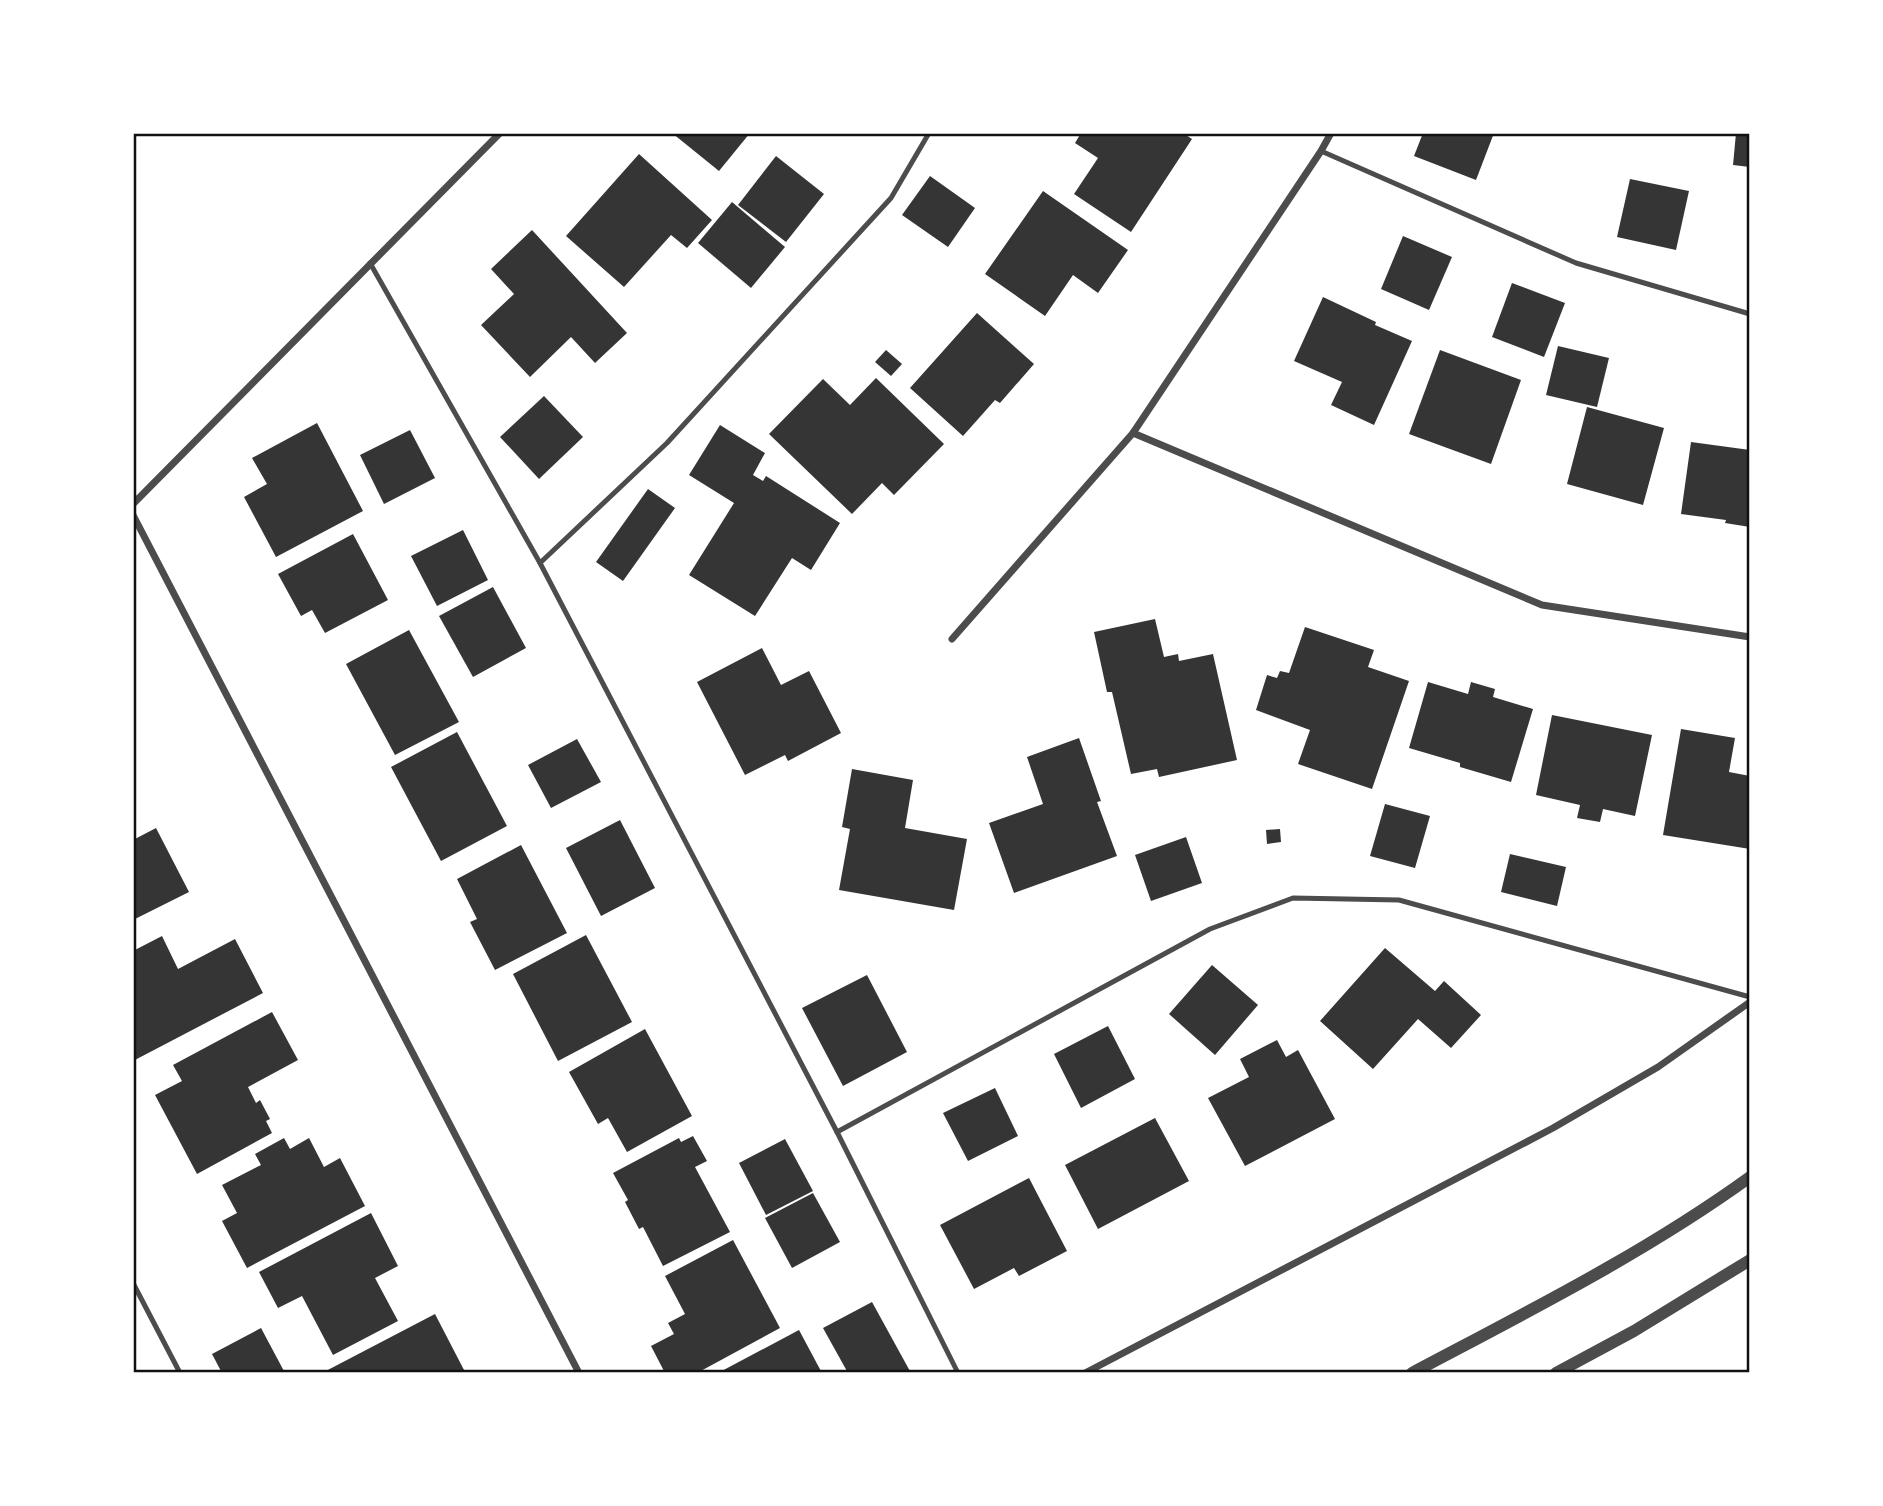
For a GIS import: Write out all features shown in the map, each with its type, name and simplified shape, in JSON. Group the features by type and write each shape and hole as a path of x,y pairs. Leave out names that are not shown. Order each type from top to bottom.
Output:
{"street":[{"path":"133,504 500,133"},
{"path":"952,639 1133,433 1331,133"},
{"path":"1133,433 1542,605 1750,638"},
{"path":"133,515 579,1373"},
{"path":"1085,1373 1553,1128 1658,1067 1750,1000"},
{"path":"1412,1373 1595,1275 1750,1177"},
{"path":"1556,1373 1634,1331 1750,1260"}],"lane":[{"path":"540,563 667,443 891,198 929,133"},
{"path":"1321,151 1576,262 1750,314"},
{"path":"370,263 540,563 837,1132 958,1373"},
{"path":"837,1132 1210,929 1293,898 1399,900 1750,1000"},
{"path":"133,1283 180,1373"}],"building":[{"path":"672,133 750,133 719,171"},
{"path":"1081,133 1183,133 1192,139 1131,232 1074,194 1098,158 1075,143"},
{"path":"1423,133 1494,133 1476,180 1414,156"},
{"path":"1736,133 1750,133 1750,167 1733,165"},
{"path":"639,154 712,220 687,248 671,235 624,287 566,236"},
{"path":"776,156 824,194 786,242 738,205"},
{"path":"930,176 975,208 948,247 902,215"},
{"path":"1630,179 1689,191 1676,250 1617,237"},
{"path":"1043,191 1128,250 1098,293 1073,275 1045,316 985,274"},
{"path":"732,202 785,247 751,288 698,243"},
{"path":"532,230 627,333 595,363 571,337 530,377 481,325 514,294 491,269"},
{"path":"1403,236 1452,257 1429,310 1381,289"},
{"path":"1512,283 1565,303 1544,357 1492,337"},
{"path":"1323,297 1412,341 1374,425 1331,405 1342,382 1294,361"},
{"path":"977,313 1034,364 1000,403 995,400 963,436 910,388"},
{"path":"1558,346 1609,358 1597,407 1546,395"},
{"path":"886,350 902,364 891,376 875,362"},
{"path":"1440,350 1521,380 1491,464 1409,434"},
{"path":"876,378 944,444 894,495 882,483 852,514 769,434 823,379 850,405"},
{"path":"544,396 583,437 539,479 500,437"},
{"path":"1587,407 1664,428 1643,505 1567,484"},
{"path":"317,423 363,511 276,557 244,497 267,484 252,458"},
{"path":"720,425 765,453 753,475 763,481 766,476 840,523 811,570 792,558 755,616 689,575 734,503 689,475"},
{"path":"410,430 435,478 384,504 360,455"},
{"path":"1691,442 1750,450 1750,527 1725,523 1726,520 1681,514"},
{"path":"648,489 675,508 623,581 596,562"},
{"path":"463,530 488,580 437,606 411,556"},
{"path":"353,534 388,600 325,633 312,610 301,616 278,574"},
{"path":"493,587 526,648 473,677 439,616"},
{"path":"1155,619 1164,657 1178,654 1179,661 1213,654 1237,760 1159,777 1157,769 1131,774 1112,692 1107,692 1094,632"},
{"path":"1305,627 1374,650 1368,667 1409,681 1372,789 1298,764 1310,730 1256,710 1267,675 1277,678 1280,671 1289,673"},
{"path":"409,630 459,722 395,755 346,664"},
{"path":"762,648 781,685 809,671 841,733 788,761 785,755 745,775 697,682"},
{"path":"1428,682 1468,694 1471,682 1495,689 1493,697 1533,709 1511,782 1409,748"},
{"path":"1552,715 1652,735 1635,816 1603,809 1600,822 1577,818 1580,805 1536,795"},
{"path":"1681,729 1735,738 1729,772 1750,776 1750,849 1663,835"},
{"path":"457,732 507,826 441,861 391,767"},
{"path":"1079,738 1101,801 1097,802 1117,856 1014,893 989,823 1043,804 1027,757"},
{"path":"577,739 601,782 551,808 528,765"},
{"path":"852,769 913,780 905,828 967,839 954,910 839,890 850,829 842,827"},
{"path":"1385,804 1430,816 1415,868 1370,856"},
{"path":"620,820 655,888 601,916 566,848"},
{"path":"156,828 189,892 133,920 133,840"},
{"path":"1280,829 1281,842 1267,844 1266,830"},
{"path":"1186,837 1202,883 1151,901 1135,855"},
{"path":"521,845 567,933 495,970 470,922 477,919 457,879"},
{"path":"1510,854 1566,867 1557,906 1501,892"},
{"path":"586,935 632,1022 558,1061 513,974"},
{"path":"162,936 178,969 235,939 263,993 133,1061 133,951"},
{"path":"1385,948 1435,991 1444,981 1481,1015 1451,1048 1418,1019 1373,1069 1320,1021"},
{"path":"1212,965 1258,1005 1215,1055 1169,1014"},
{"path":"867,975 907,1052 843,1086 802,1008"},
{"path":"272,1012 298,1060 248,1087 256,1103 260,1100 270,1119 266,1121 272,1133 197,1174 155,1095 182,1081 173,1065"},
{"path":"1108,1026 1135,1079 1081,1108 1054,1054"},
{"path":"645,1029 692,1116 627,1152 608,1118 598,1124 569,1072"},
{"path":"1277,1040 1286,1057 1298,1050 1335,1119 1245,1166 1208,1098 1249,1077 1240,1059"},
{"path":"995,1088 1018,1136 968,1161 943,1113"},
{"path":"1155,1118 1189,1181 1098,1229 1065,1165"},
{"path":"693,1136 707,1161 695,1167 730,1232 663,1266 643,1227 639,1229 625,1202 628,1200 613,1173 679,1138 681,1142"},
{"path":"284,1138 290,1149 309,1138 324,1167 340,1158 365,1206 247,1268 222,1221 237,1213 222,1185 261,1165 255,1154"},
{"path":"785,1139 813,1191 766,1215 739,1163"},
{"path":"1029,1178 1067,1251 1019,1276 1014,1268 974,1289 940,1225"},
{"path":"813,1193 840,1242 792,1268 765,1218"},
{"path":"371,1213 398,1266 375,1278 398,1321 333,1355 302,1296 278,1308 259,1272"},
{"path":"733,1240 780,1328 697,1373 665,1373 651,1346 674,1334 668,1323 685,1314 665,1276"},
{"path":"872,1302 911,1373 848,1373 823,1328"},
{"path":"435,1314 464,1370 459,1373 322,1373"},
{"path":"261,1328 285,1373 222,1373 212,1354"},
{"path":"799,1330 822,1373 718,1373"}]}
